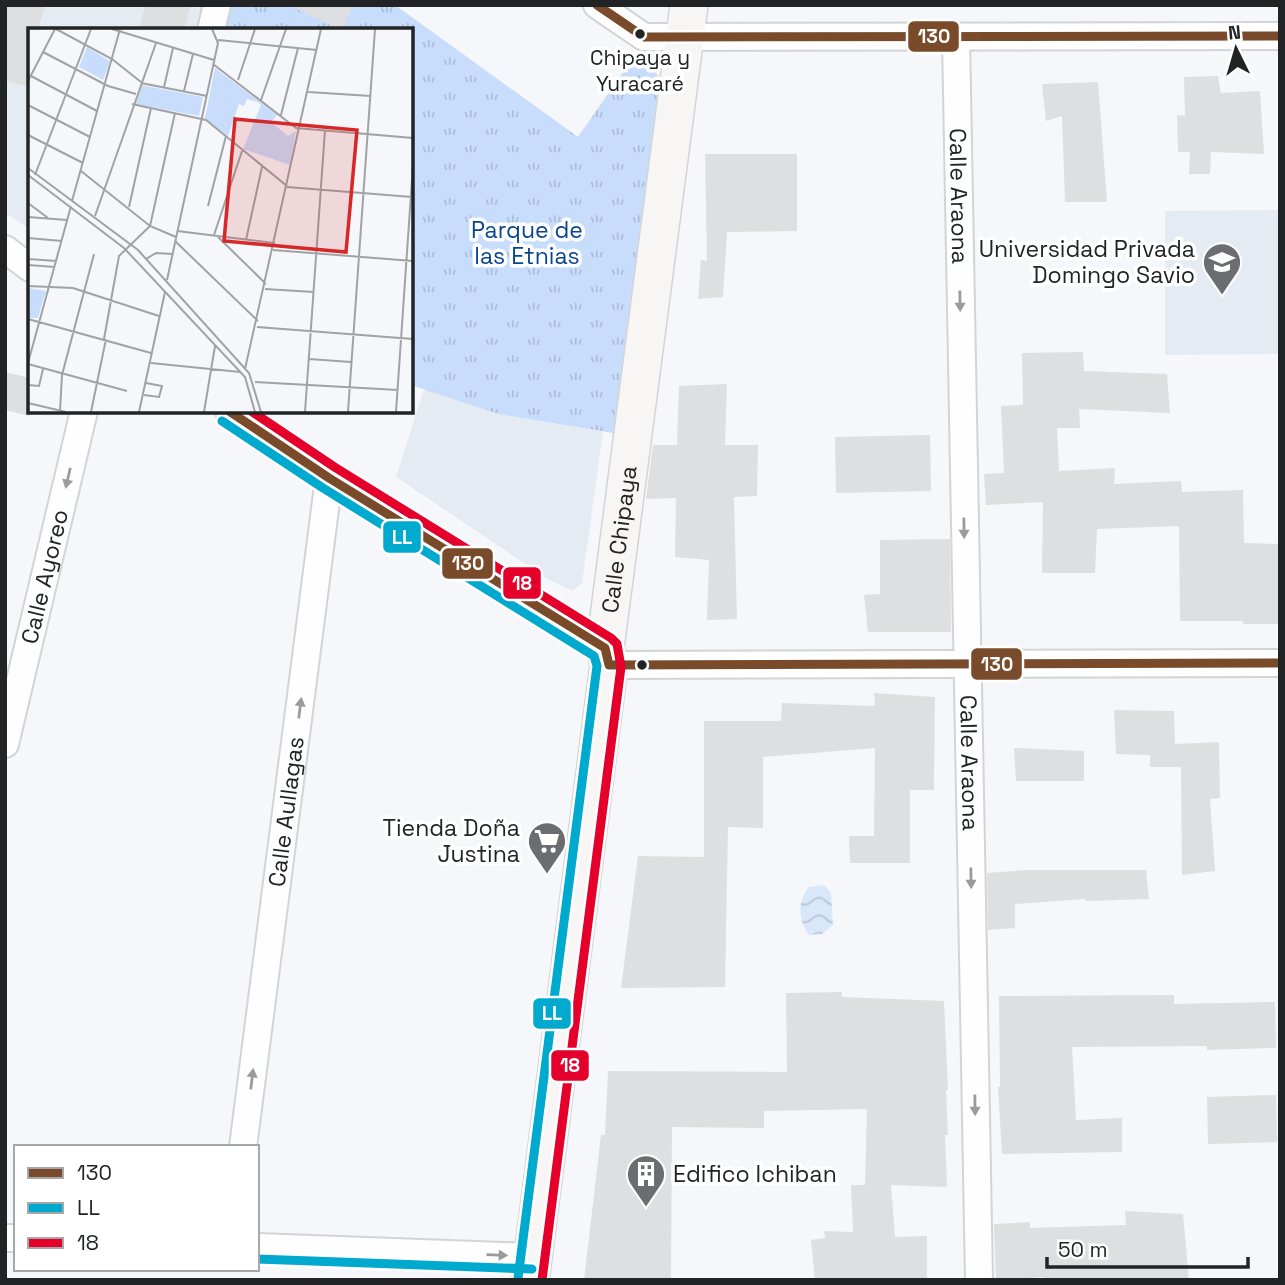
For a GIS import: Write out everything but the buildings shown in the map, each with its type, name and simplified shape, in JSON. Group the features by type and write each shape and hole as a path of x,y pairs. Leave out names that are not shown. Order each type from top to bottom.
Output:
{"street":[{"path":"211,28 217,5"},
{"path":"597,5 643,37 687,21 956,37 1280,36"},
{"name":"Calle Chipaya","path":"531,1268 687,21"},
{"name":"Calle Araona","path":"956,37 979,1280"},
{"path":"5,248 28,266"},
{"name":"Calle Ayoreo","path":"5,744 84,413"},
{"path":"232,413 607,656 966,663 1280,663"},
{"name":"Calle Aullagas","path":"243,1145 329,478"},
{"path":"259,1247 531,1268"}],"shaded area":[{"path":"5,5 207,5 201,28 28,28 28,228 5,213"},
{"name":"Universidad Privada Domingo Savio","path":"1280,210 1280,354 1165,355 1165,211"},
{"path":"424,389 498,414 603,432 582,583 572,591 548,579 396,477"}],"green space":[{"name":"Parque de las Etnias","path":"207,5 395,5 578,137 635,55 655,71 661,81 619,434 498,414 413,386 413,28 201,28"}],"water":[{"path":"824,885 831,893 833,925 822,934 809,935 801,917 802,898 809,887"}],"transit line":[{"name":"130","path":"597,5 644,37 1280,36"},
{"name":"130","path":"232,413 329,478 605,648 609,665 1280,663"},
{"name":"18","path":"254,413 336,468 617,644 621,667 542,1280"},
{"name":"LL","path":"222,421 323,488 594,656 597,666 518,1278"},
{"name":"LL","path":"259,1259 532,1269"}],"place":[{"name":"Chipaya y Yuracaré","path":"640,34"},
{"name":"Universidad Privada Domingo Savio","path":"1222,296"},
{"name":"Tienda Doña Justina","path":"547,875"},
{"name":"Edifico Ichiban","path":"646,1208"}]}
